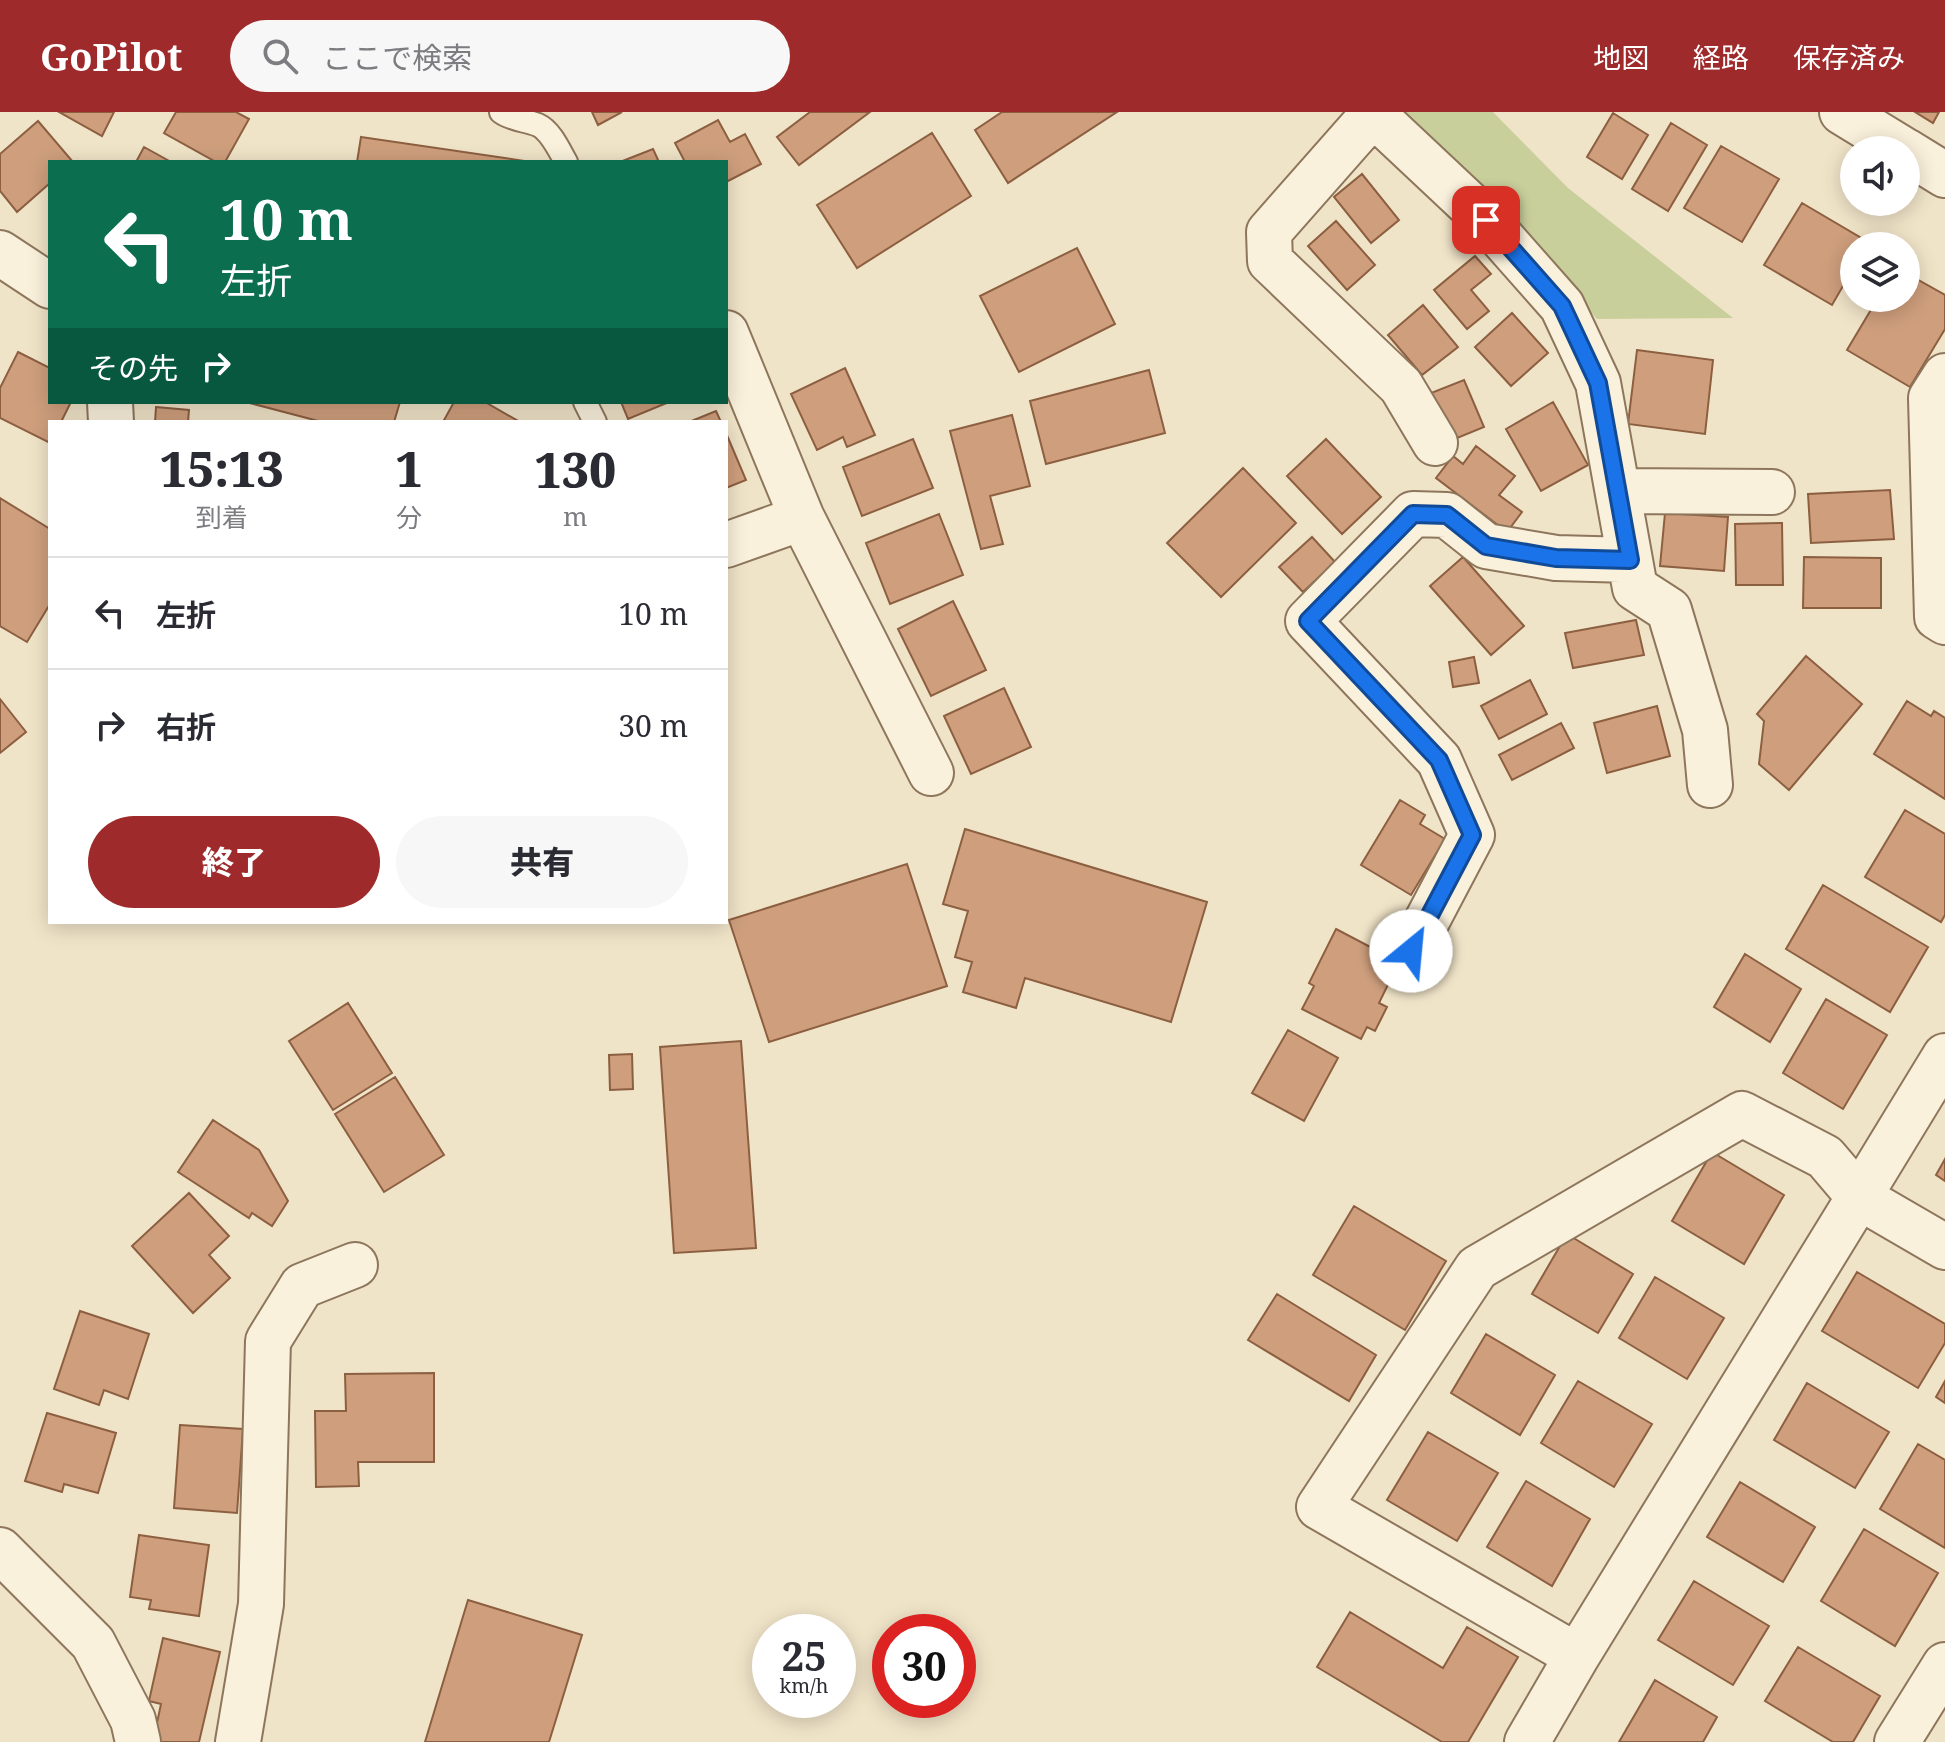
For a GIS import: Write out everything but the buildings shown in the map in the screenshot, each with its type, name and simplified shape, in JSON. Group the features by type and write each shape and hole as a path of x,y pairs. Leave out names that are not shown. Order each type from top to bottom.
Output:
{"street":[{"path":"1842,112 1881,136"},
{"path":"1435,443 1401,386 1270,261 1269,232 1372,113 1486,220 1562,306 1598,383 1635,588 1669,610 1705,730 1710,785"},
{"path":"1920,160 1945,175"},
{"path":"0,253 48,285"},
{"path":"728,338 802,518 931,773"},
{"path":"1945,376 1931,398 1937,617 1945,622"},
{"path":"1618,491 1772,492"},
{"path":"1411,951 1472,835 1439,760 1308,621 1413,514 1447,515 1486,546 1556,558 1630,560"},
{"path":"728,544 802,518"},
{"path":"1527,1742 1945,1056"},
{"path":"1577,1656 1319,1507 1477,1268 1742,1114 1825,1157 1859,1197 1945,1247"},
{"path":"238,1742 261,1604 268,1341 302,1286 355,1265"},
{"path":"0,1550 93,1643 133,1720 138,1742"},
{"path":"1897,1742 1945,1665"}],"lane":[{"path":"501,112 541,126 565,160"}],"green space":[{"path":"1395,112 1493,112 1568,188 1733,318 1597,319 1505,215"}],"route":[{"path":"1411,951 1472,835 1439,760 1308,621 1413,514 1447,515 1486,546 1556,558 1630,560 1598,383 1562,306 1486,220"}]}
